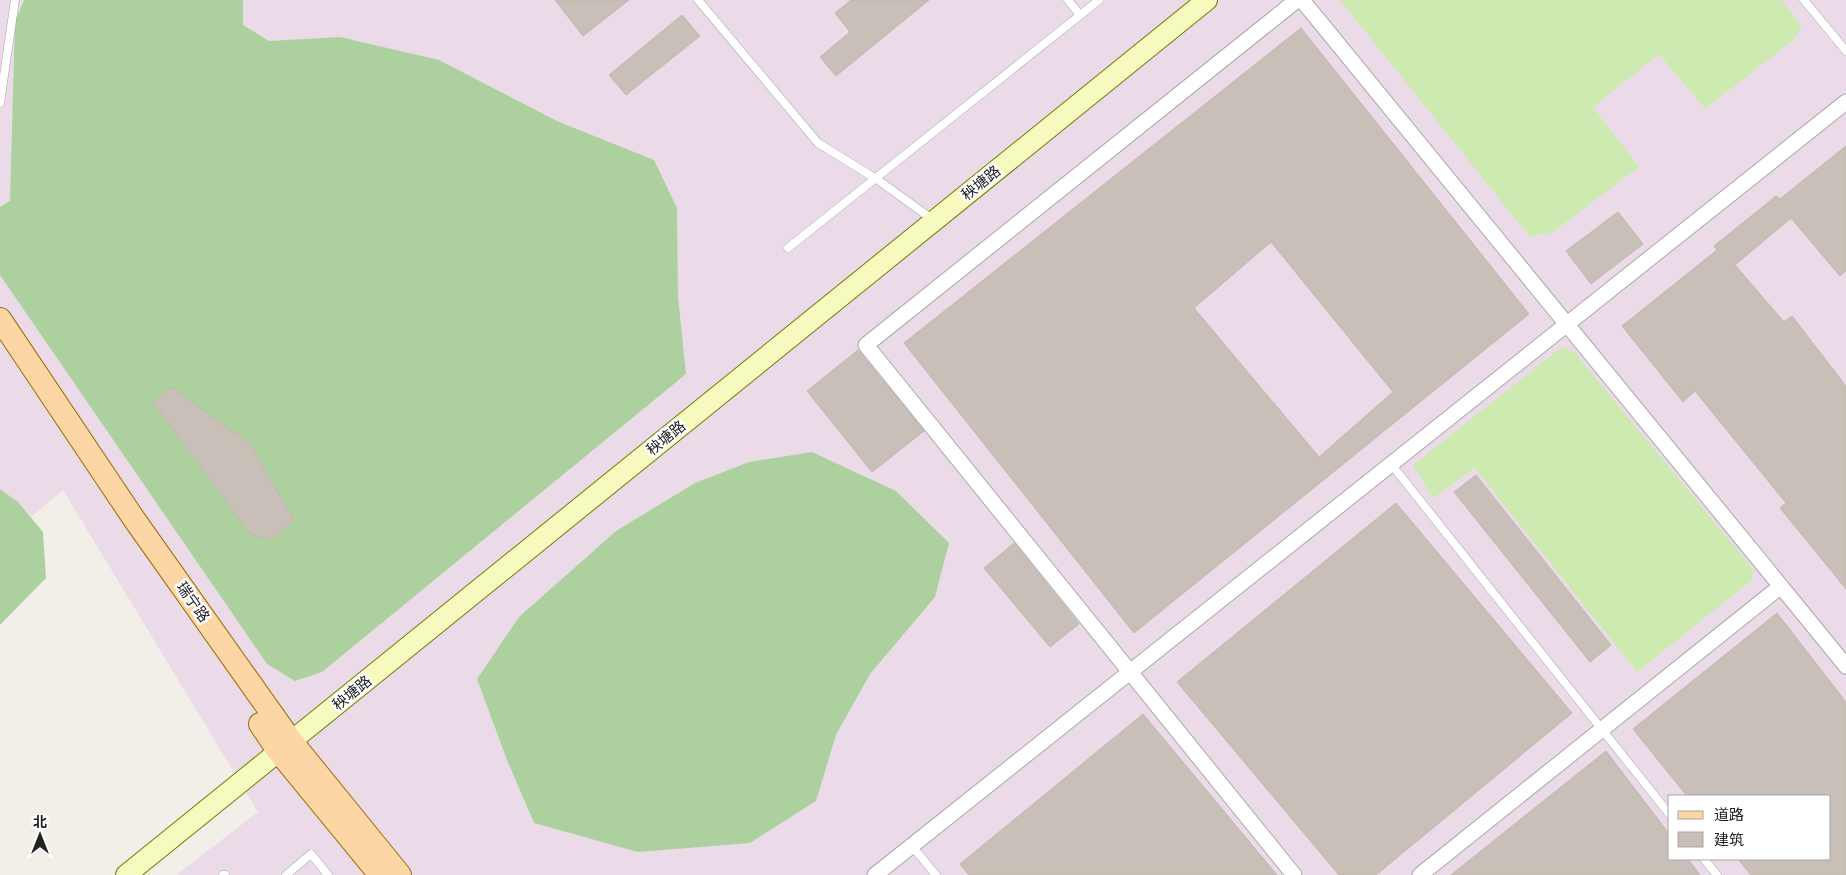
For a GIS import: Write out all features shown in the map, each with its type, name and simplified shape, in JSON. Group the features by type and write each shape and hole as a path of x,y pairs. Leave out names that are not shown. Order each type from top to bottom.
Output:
{"main road":[{"name":"秧塘路","path":"126,875 1207,0"},
{"name":"瑞宁路","path":"0,319 286,747 400,875"},
{"name":"瑞宁路","path":"0,347 286,747 380,875"}],"street":[{"path":"1294,875 866,345 1296,0"},
{"path":"1302,0 1846,666"},
{"path":"875,875 1846,102"},
{"path":"1420,875 1781,586"}],"lane":[{"path":"0,103 15,0"},
{"path":"698,0 818,143 875,178 934,221"},
{"path":"1068,0 1080,15"},
{"path":"788,248 1099,0"},
{"path":"1804,0 1846,51"},
{"path":"1391,464 1668,812"},
{"path":"912,846 936,875"},
{"path":"286,875 311,854 328,875"},
{"path":"1705,860 1717,875"}],"shaded area":[{"path":"0,0 1846,0 1846,875 176,875 258,812 63,490 31,517 18,502 0,489"}],"green space":[{"path":"24,0 243,0 243,25 269,41 340,37 439,60 557,121 654,160 677,208 678,297 686,374 322,672 295,681 267,664 0,275 0,207 10,201 15,22"},
{"path":"1340,0 1781,0 1802,27 1792,41 1705,109 1659,54 1593,107 1639,167 1553,232 1530,237"},
{"path":"1562,347 1574,352 1753,569 1752,580 1637,672 1475,468 1433,498 1413,465"},
{"path":"812,452 896,491 949,543 935,597 870,674 836,735 816,801 750,843 638,852 534,823 507,760 477,679 519,617 616,531 695,483 749,462"},
{"path":"0,489 18,502 43,532 46,578 0,625"}],"building":[{"path":"555,0 629,0 583,36"},
{"path":"851,0 929,0 836,76 820,57 850,32 835,13"},
{"path":"682,15 700,36 626,95 609,75"},
{"path":"1301,28 1529,314 1134,633 904,343","holes":["1271,242 1393,392 1319,457 1194,308"]},
{"path":"1846,146 1846,271 1840,276 1791,218 1735,265 1784,322 1792,316 1846,386 1846,589 1780,508 1786,503 1695,391 1683,402 1622,326 1717,250 1714,246 1776,196 1780,199"},
{"path":"1618,212 1643,244 1591,284 1566,251"},
{"path":"858,350 924,431 872,472 807,391"},
{"path":"171,387 249,443 294,519 272,540 250,534 153,402"},
{"path":"1476,475 1611,645 1590,662 1454,492"},
{"path":"1396,503 1572,713 1376,875 1339,875 1177,682"},
{"path":"1014,543 1079,624 1050,647 984,568"},
{"path":"1777,613 1846,702 1846,875 1751,875 1739,860 1831,860 1831,795 1686,795 1633,729"},
{"path":"1143,714 1277,875 969,875 960,864"},
{"path":"1606,751 1668,832 1668,860 1689,860 1700,875 1451,875"}]}
